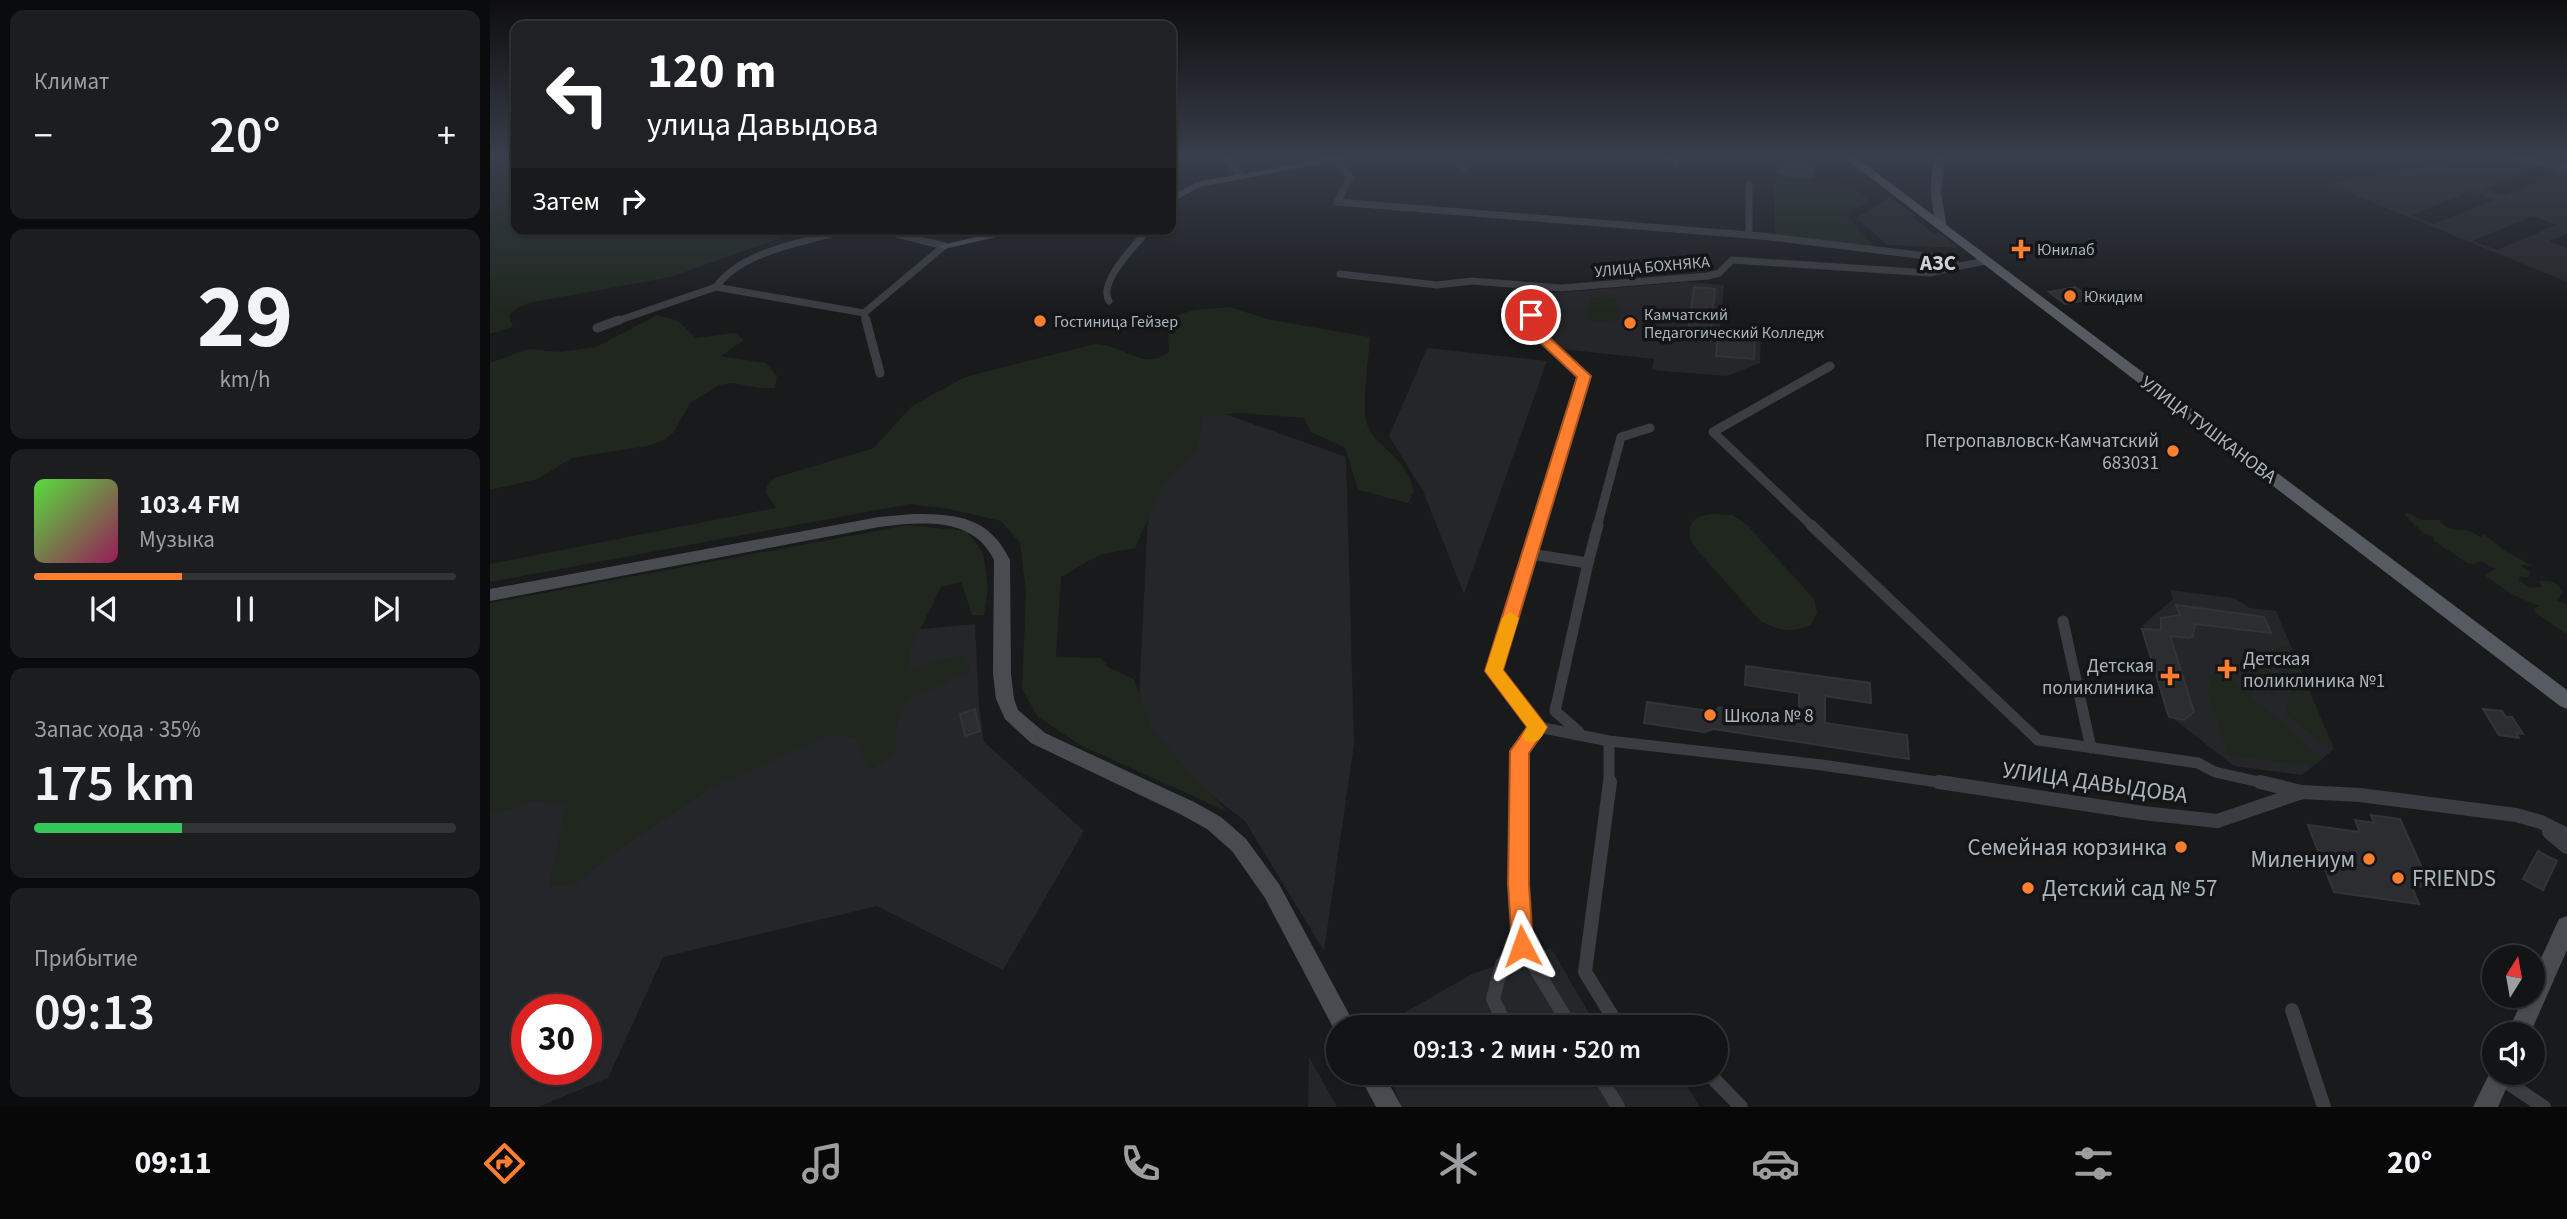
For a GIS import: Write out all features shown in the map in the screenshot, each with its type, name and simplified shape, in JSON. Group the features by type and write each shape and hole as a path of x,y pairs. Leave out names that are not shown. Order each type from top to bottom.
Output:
{"main road":[{"name":"УЛИЦА ТУШКАНОВА","path":"1918,210 2567,701"},
{"path":"1937,210 1942,228"},
{"path":"944,246 997,235"},
{"path":"490,594 879,522 936,520 983,531 997,544 1002,560 1002,674 1005,699 1011,714 1038,738 1187,808 1214,823 1239,845 1272,891 1339,1015"},
{"path":"2523,1022 2567,926"},
{"path":"1377,1085 1390,1107"},
{"path":"2485,1107 2495,1085"}],"street":[{"name":"УЛИЦА БОХНЯКА","path":"1433,210 1749,235 1943,258 1960,266"},
{"path":"1749,210 1749,235"},
{"path":"716,287 726,273 751,258 829,235"},
{"path":"901,235 944,246"},
{"path":"1109,301 1106,296 1108,280 1144,235"},
{"path":"597,328 716,287 864,313 944,246"},
{"name":"УЛИЦА БОХНЯКА","path":"1340,274 1437,285 1472,281 1561,288 1708,276 1719,274 1732,260 1930,273 1986,261"},
{"path":"1540,287 1531,315 1534,330 1584,376 1494,671 1538,727 1519,751 1522,946 1564,1015"},
{"path":"864,313 880,373"},
{"path":"1830,366 1713,432 2038,740 2198,763 2215,772 2302,792"},
{"name":"УЛИЦА ДАВЫДОВА","path":"1583,735 1555,711 1588,564 1621,437 1650,428"},
{"path":"1530,554 1588,564"},
{"path":"2063,621 2091,748"},
{"name":"УЛИЦА ДАВЫДОВА","path":"1538,727 1609,741 1822,765 2217,821 2302,792 2360,794 2516,815 2541,822 2567,835"},
{"path":"1609,741 1611,772 1585,972 1612,1015"},
{"path":"2516,815 2553,835 2567,847"},
{"path":"2541,822 2567,828"},
{"path":"1501,1015 1493,999 1502,964 1522,946"},
{"path":"2292,1010 2323,1107"},
{"path":"1605,1085 1618,1107"},
{"path":"1720,1085 1741,1107"},
{"path":"2514,1085 2544,1107"}],"shaded area":[{"path":"490,210 511,210 511,235 788,235 671,277 529,303 509,315 513,327 490,334"},
{"path":"1775,210 1854,210 1846,214 1874,247 1775,235"},
{"path":"1870,210 1907,210 1916,216 1912,217 1933,233 1940,233 1959,248 1887,245 1856,218"},
{"path":"2391,210 2425,210 2411,215 2434,224 2470,210 2567,210 2567,234 2549,241 2567,248 2567,282","holes":["2533,216 2556,225 2497,250 2473,241"]},
{"name":"Камчатский Педагогический Колледж","path":"1690,282 1724,285 1720,330 1761,334 1760,363 1727,376 1652,370 1654,359 1562,349 1542,332 1538,316 1553,293"},
{"path":"1591,297 1616,298 1615,305 1620,307 1618,317 1613,318 1612,322 1587,321"},
{"path":"1229,307 1271,320 1370,337 1365,392 1366,420 1375,437 1404,469 1414,492 1408,503 1358,490 1345,448 1311,432 1304,418 1240,413 1203,416 1197,450 1163,485 1135,548 1099,555 1061,577 1056,657 1102,658 1108,667 1134,679 1151,728 1228,812 1080,745 1038,717 1022,689 1026,592 1020,543 1001,521 949,509 910,504 490,582 490,564 776,508 766,493 767,486 774,478 874,448 912,406 965,377 1095,344 1141,358 1159,358 1168,353 1170,328 1178,320 1174,316 1194,310"},
{"path":"657,315 678,321 696,338 735,333 744,340 721,356 766,363 777,376 775,388 732,383 719,385 690,403 673,433 664,440 648,446 572,458 538,479 490,490 490,363 528,349 560,352 596,347"},
{"path":"1427,348 1547,361 1464,594 1423,491 1389,436"},
{"path":"1219,412 1346,457 1354,744 1324,951 1245,821 1137,738 1149,495 1188,415"},
{"path":"2408,512 2422,520 2439,520 2451,529 2469,531 2480,537 2484,534 2505,551 2533,566 2520,565 2530,572 2528,578 2520,576 2519,580 2530,588 2541,587 2539,581 2550,581 2558,586 2563,592 2557,600 2567,605 2567,635 2535,612 2533,609 2539,606 2515,596 2484,575 2495,569 2481,561 2467,563 2434,541 2432,536 2423,533 2404,514"},
{"path":"1710,514 1732,515 1747,525 1814,599 1817,613 1811,625 1785,630 1759,620 1692,544 1692,523 1698,517"},
{"path":"908,525 966,531 983,552 988,588 984,615 972,615 961,582 941,587 910,650 909,669 964,655 971,671 907,700 897,722 894,755 870,770 855,737 829,735 713,787 622,847 575,884 549,887 566,806 536,800 490,815 490,603"},
{"name":"Детская поликлиника №1","path":"2170,590 2234,598 2250,608 2276,611 2334,749 2302,775 2234,766 2166,713 2143,625 2173,599"},
{"path":"975,624 979,706 984,742 1084,831 1003,970 877,906 663,957 608,1078 602,1080 602,994 511,994 511,1085 591,1085 538,1107 490,1107 490,794 881,633"},
{"path":"2281,646 2290,647 2334,749 2322,743 2286,714 2292,686 2273,657 2275,649"},
{"path":"2248,668 2267,670 2281,683 2280,687 2272,692 2258,689 2244,675"},
{"path":"2214,669 2225,674 2323,759 2314,766 2228,755 2208,690"},
{"path":"1551,948 1590,1015 1400,1015 1474,973"},
{"path":"1309,1057 1337,1107 1308,1107"},
{"path":"1393,1085 1686,1085 1700,1107 1402,1107"}],"building":[{"path":"1694,287 1715,289 1710,341 1687,339"},
{"name":"Юкидим","path":"2075,287 2092,299 2065,304 2049,292"},
{"path":"1718,334 1755,337 1754,359 1716,356"},
{"name":"Детская поликлиника","path":"2176,605 2264,617 2271,633 2195,624 2193,636 2189,638 2170,636 2194,712 2184,720 2169,717 2142,629 2161,630 2161,618 2180,615"},
{"name":"Школа № 8","path":"1746,666 1870,683 1871,703 1825,696 1825,723 1907,735 1909,759 1714,729 1704,732 1644,723 1647,702 1715,712 1719,707 1799,719 1799,693 1745,685"},
{"path":"975,709 980,731 965,736 960,714"},
{"path":"2483,709 2502,711 2506,717 2512,717 2523,734 2516,733 2519,738 2499,735"},
{"name":"Милениум","path":"2371,815 2400,819 2431,888 2411,885 2419,904 2334,892 2308,825 2360,832 2355,820 2374,823"},
{"path":"2538,851 2557,861 2543,890 2523,879"}],"slow traffic":[{"path":"1510,618 1494,671 1538,727 1531,736"}],"place":[{"name":"Юнилаб","path":"2021,249"},
{"name":"Юкидим","path":"2070,296"},
{"name":"Гостиница Гейзер","path":"1040,321"},
{"name":"Камчатский Педагогический Колледж","path":"1630,323"},
{"name":"Петропавловск-Камчатский 683031","path":"2173,451"},
{"name":"Детская поликлиника №1","path":"2227,669"},
{"name":"Детская поликлиника","path":"2170,676"},
{"name":"Школа № 8","path":"1710,715"},
{"name":"Семейная корзинка","path":"2181,847"},
{"name":"Милениум","path":"2369,859"},
{"name":"FRIENDS","path":"2398,878"},
{"name":"Детский сад № 57","path":"2028,888"}],"district":[{"name":"АЗС","path":"1938,263"}],"route":[{"path":"1522,946 1519,751 1538,727 1494,671 1584,376 1534,330 1531,315"}]}
